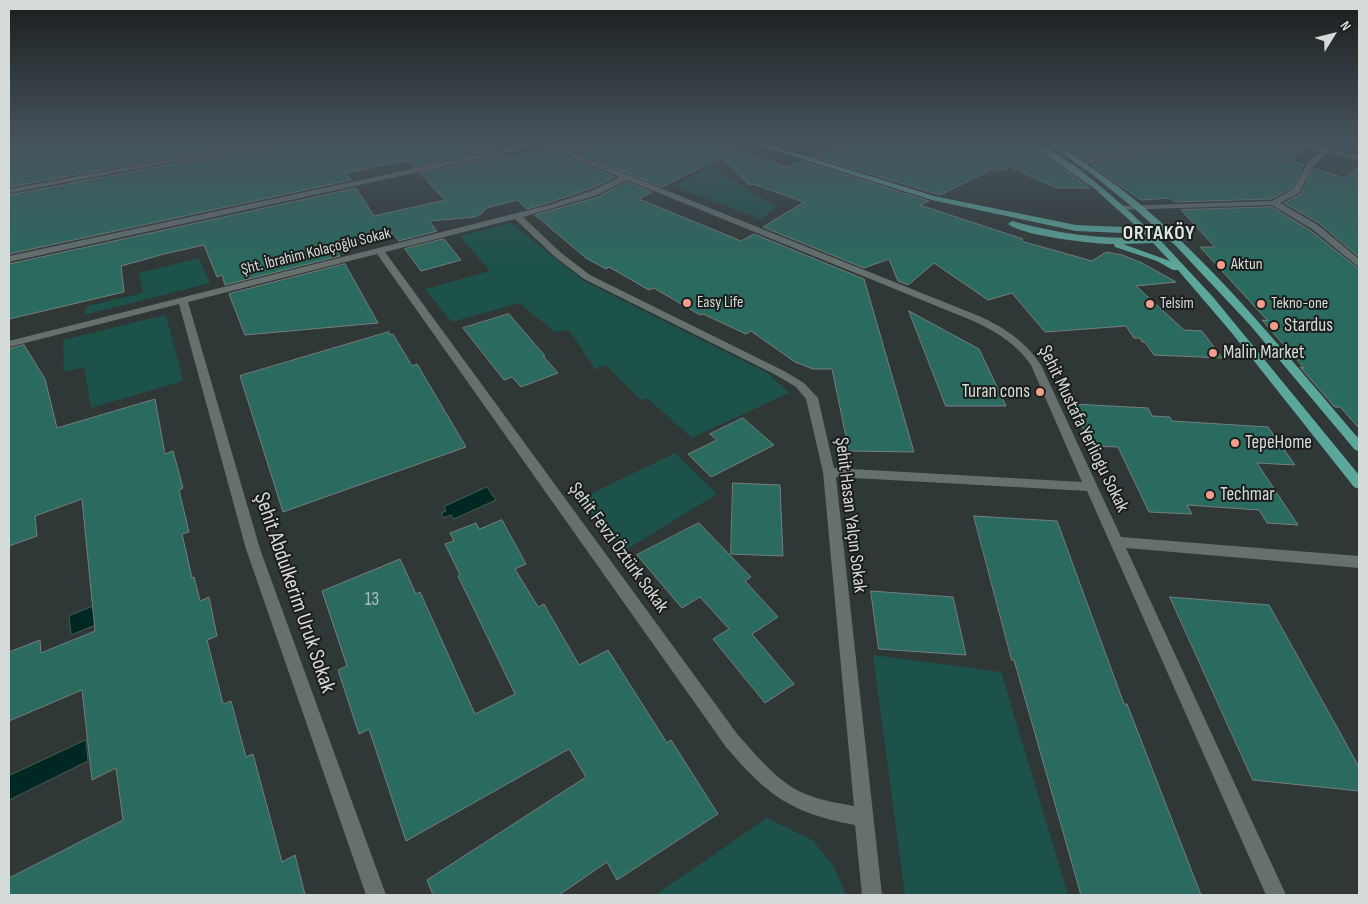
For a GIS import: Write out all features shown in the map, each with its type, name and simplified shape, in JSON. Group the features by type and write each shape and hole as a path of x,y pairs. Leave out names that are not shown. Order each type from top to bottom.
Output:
{"main road":[{"path":"891,185 952,206 1050,234 1103,241 1177,240"},
{"path":"1093,185 1142,227 1191,277 1359,484"},
{"path":"1111,185 1164,227 1177,240 1224,290 1359,447"},
{"path":"932,198 1076,228 1124,230 1142,227 1164,227"},
{"path":"1103,241 1160,259 1191,277"}],"street":[{"path":"9,191 41,185"},
{"path":"9,259 348,185"},
{"name":"Şht. İbrahim Kolaçoğlu Sokak","path":"9,344 517,216 576,200 609,185"},
{"name":"Şehit Mustafa Yerliogu Sokak","path":"647,185 975,318 1008,335 1025,349 1036,365 1276,895"},
{"path":"1119,208 1274,203 1296,191 1299,185"},
{"path":"1274,203 1316,227 1359,263"},
{"name":"Şehit Hasan Yalçın Sokak","path":"517,216 557,254 587,277 780,373 800,385 812,398 830,472 872,895"},
{"name":"Şehit Fevzi Öztürk Sokak","path":"380,252 743,754 763,775 798,800 816,807 863,817"},
{"name":"Şehit Abdulkerim Uruk Sokak","path":"183,301 253,548 376,895"},
{"path":"830,472 1092,487"},
{"path":"1117,542 1359,562"}],"shaded area":[{"path":"741,185 776,206 762,220 674,186"},
{"path":"511,223 584,281 769,374 789,393 692,438 647,398 641,400 606,365 595,369 569,330 555,332 519,303 452,322 425,289 490,271 460,236"},
{"path":"199,258 210,283 84,315 87,306 143,293 139,273"},
{"path":"166,315 183,381 91,408 84,367 64,372 63,340"},
{"path":"675,453 717,494 624,551 580,499"},
{"path":"487,487 496,500 454,519 451,515 444,518 441,513 446,511 444,507"},
{"path":"129,592 132,610 71,635 69,616"},
{"path":"873,655 1001,672 1068,895 905,895"},
{"path":"86,740 88,761 9,800 9,776"},
{"path":"767,818 812,840 833,865 846,895 655,895"}],"building":[{"path":"61,185 327,185 9,254 9,195"},
{"path":"431,185 598,185 527,209 517,200 486,208 475,217 429,221 437,231 399,241 393,233 335,248 340,256 225,285 222,275 217,277 204,245 164,254 121,266 124,292 9,319 9,264 356,188 374,216 445,200"},
{"path":"621,185 635,185 652,192 639,199 741,241 754,234 864,279 914,452 849,451 832,369 813,369 795,362 751,331 746,334 703,314 700,315 654,288 649,290 609,267 606,269 586,258 535,215 598,197"},
{"path":"756,185 879,185 929,201 920,205 1023,239 1021,241 1092,261 1106,252 1122,255 1142,263 1176,282 1136,286 1184,330 1202,331 1222,358 1154,355 1145,342 1142,342 1140,338 1134,338 1126,326 1045,332 1012,293 988,300 934,263 908,285 898,281 889,259 864,268 763,227 804,202"},
{"path":"907,185 960,185 940,195"},
{"path":"1051,185 1086,185 1090,188 1057,188"},
{"path":"1120,185 1293,185 1292,188 1271,199 1174,202 1170,198 1141,200"},
{"path":"1305,185 1359,185 1359,257 1319,223 1284,203 1301,194"},
{"path":"1272,207 1311,231 1359,268 1359,428 1340,407 1335,407 1327,398 1300,367 1304,368 1262,320 1268,321 1200,247 1215,247 1181,210"},
{"path":"444,239 461,260 421,271 405,249"},
{"path":"345,264 378,323 245,335 229,294"},
{"path":"909,311 979,349 1006,406 946,406"},
{"path":"509,314 558,373 521,387 512,377 504,380 463,328"},
{"path":"389,332 390,335 393,334 412,366 417,364 466,447 283,512 240,376"},
{"path":"24,345 45,379 57,428 155,399 165,454 173,451 183,488 179,490 189,532 182,534 192,578 194,577 200,601 209,597 217,636 207,640 223,704 231,701 246,757 253,754 282,862 295,855 305,895 9,895 9,878 123,820 116,768 92,780 82,690 9,721 9,652 40,640 41,653 95,631 82,499 35,516 37,536 9,546 9,349"},
{"path":"1073,404 1148,408 1152,416 1170,417 1172,421 1268,427 1295,465 1257,463 1298,525 1267,523 1259,510 1187,505 1192,514 1149,512 1118,447 1091,446"},
{"path":"743,418 774,445 711,477 688,454 717,440 710,434"},
{"path":"733,483 780,485 783,556 731,554"},
{"path":"974,516 1057,521 1124,704 1127,704 1201,895 1081,895 1014,660 1012,660"},
{"path":"502,520 526,564 515,569 538,607 544,604 579,665 608,650 667,743 671,740 718,814 617,880 607,862 559,895 433,895 427,880 586,777 569,749 406,841 369,729 359,734 338,670 347,666 322,591 400,559 416,594 420,592 475,714 515,694 458,576 460,575 445,544 454,541 450,533 476,523 479,529"},
{"path":"699,523 751,577 745,581 778,617 752,634 794,684 765,703 713,639 729,629 700,597 682,608 637,555"},
{"path":"871,591 953,597 966,655 879,649"},
{"path":"1170,597 1269,605 1359,767 1359,791 1253,780"}],"place":[{"name":"Aktun","path":"1221,265"},
{"name":"Easy Life","path":"687,303"},
{"name":"Telsim","path":"1150,304"},
{"name":"Tekno-one","path":"1261,304"},
{"name":"Stardus","path":"1274,326"},
{"name":"Malin Market","path":"1213,353"},
{"name":"Turan cons","path":"1040,392"},
{"name":"TepeHome","path":"1235,443"},
{"name":"Techmar","path":"1210,495"}],"district":[{"name":"ORTAKÖY","path":"1159,234"}]}
